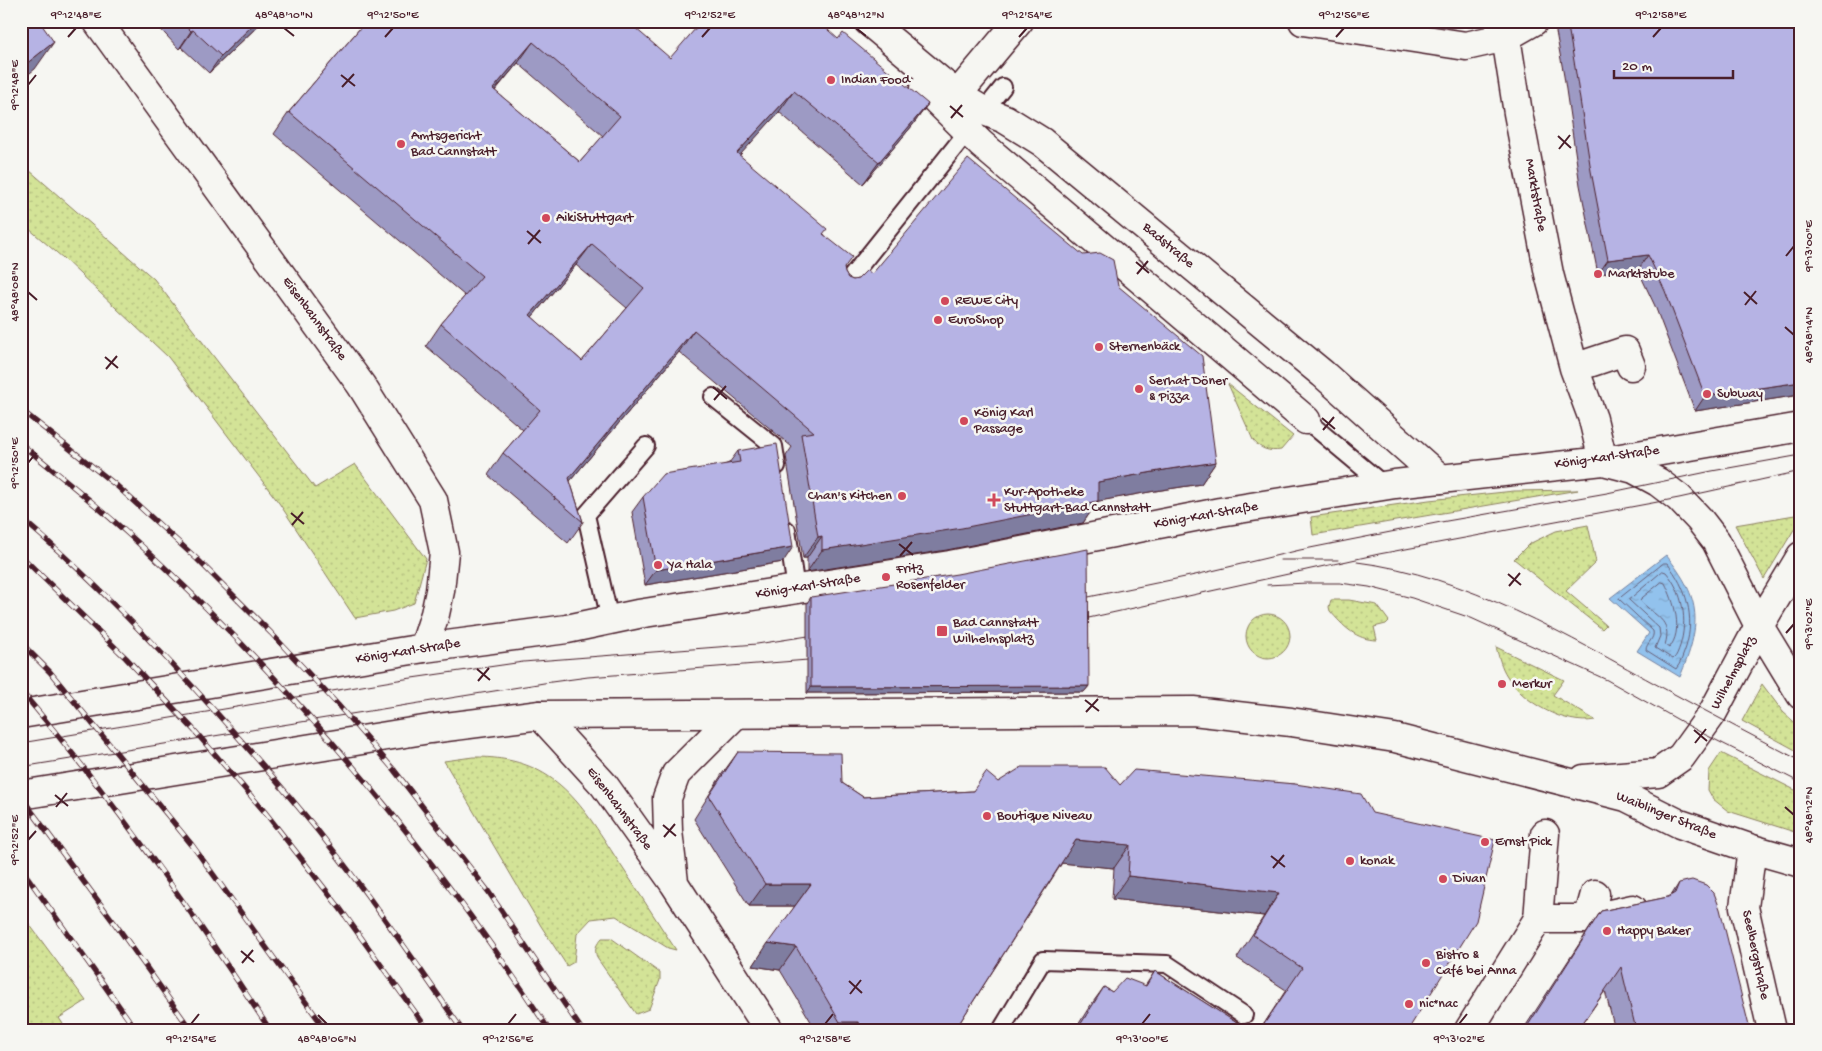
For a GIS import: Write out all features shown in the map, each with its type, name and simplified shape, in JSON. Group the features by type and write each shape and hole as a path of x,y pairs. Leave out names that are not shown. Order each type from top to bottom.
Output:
{"main road":[{"name":"Eisenbahnstraße","path":"97,21 361,385 433,500 444,552 440,592 424,648"},
{"path":"956,96 1019,21"},
{"path":"1303,21 1466,46 1502,29 1534,21"},
{"name":"Badstraße","path":"875,27 956,96 976,121 1013,123 1049,148 1323,374 1441,478"},
{"name":"Badstraße","path":"875,27 908,73 976,121 1306,420"},
{"name":"Marktstraße","path":"1502,29 1549,274 1574,368 1593,419 1603,460"},
{"path":"1574,368 1634,359"},
{"name":"König-Karl-Straße","path":"21,714 424,648 568,628 638,614 950,565 1220,512 1441,478 1603,460 1801,427"},
{"path":"1603,460 1634,470 1658,482 1679,498 1700,519 1716,541 1759,626 1801,695"},
{"name":"Wilhelmsplatz","path":"1560,780 1658,773 1681,757 1712,714 1759,626 1801,556"},
{"path":"21,795 430,729 540,715 1193,711 1291,722 1395,738 1560,780"},
{"name":"Eisenbahnstraße","path":"540,715 604,786 674,883 769,1030"},
{"name":"Eisenbahnstraße","path":"674,883 668,832 667,798 676,774 735,715"},
{"name":"Waiblinger Straße","path":"1560,780 1626,797 1680,824 1752,850 1801,863"},
{"path":"1469,1030 1538,919 1545,834"},
{"name":"Seelbergstraße","path":"1752,850 1744,907 1772,1030"},
{"path":"1538,919 1593,907 1648,905"}],"lane":[{"path":"839,292 1003,88"},
{"path":"713,397 774,446 780,483"},
{"name":"Badstraße","path":"1306,420 1385,486"},
{"path":"610,620 586,514 646,446"},
{"path":"784,511 796,589"},
{"path":"1001,1030 1043,960 1168,964 1244,1015"}],"green space":[{"path":"21,163 154,279 315,488 355,464 426,559 414,603 393,611 355,618 279,503 168,357 63,258 21,222"},
{"path":"1228,384 1293,436 1281,450 1265,449 1253,440"},
{"path":"1578,490 1313,535 1311,517 1429,500 1514,491"},
{"path":"1801,514 1801,518 1764,579 1735,525"},
{"path":"1588,525 1596,562 1566,591 1606,625 1602,629 1514,559 1529,544 1556,531"},
{"path":"1331,600 1349,600 1377,605 1389,621 1386,624 1374,627 1377,640 1363,638 1345,627 1330,611"},
{"path":"1272,614 1284,620 1289,627 1289,645 1284,652 1277,657 1264,658 1256,655 1249,648 1246,632 1249,624 1256,617"},
{"path":"1496,647 1564,680 1553,695 1595,720 1583,721 1558,716 1545,710 1523,695 1507,676"},
{"path":"1762,684 1783,712 1801,728 1801,753 1742,721"},
{"path":"1721,753 1801,793 1801,834 1728,811 1713,799 1708,790 1709,771"},
{"path":"473,757 501,759 524,764 544,773 561,786 590,819 676,950 668,948 616,916 591,919 577,934 574,962 567,966 541,926 444,761"},
{"path":"21,913 86,1001 59,1018 67,1030 21,1030"},
{"path":"602,938 611,938 660,973 660,980 649,1009 636,1014 597,958 596,947"}],"water":[{"path":"1666,555 1687,586 1695,613 1692,642 1680,677 1637,651 1649,633 1610,598"}],"building":[{"path":"21,21 39,21 54,42 21,68"},
{"path":"181,21 257,21 221,56"},
{"path":"366,21 627,21 670,58 702,21 818,21 838,39 843,33 928,104 879,162 794,91 737,153 827,229 823,234 852,257 844,268 848,278 858,279 867,270 872,274 968,159 1083,255 1100,253 1113,260 1118,286 1202,356 1216,462 1098,482 1098,501 962,528 822,550 822,536 818,537 801,434 814,432 694,330 569,478 583,522 503,453 540,410 441,324 482,276 289,112","holes":["533,42 620,116 580,162 493,89","592,244 644,288 582,361 530,315"]},
{"path":"1567,21 1801,21 1801,382 1705,396 1665,291 1648,255 1608,260 1591,171"},
{"path":"777,444 793,547 656,570 643,497 663,474 740,462 738,451"},
{"path":"1088,549 1089,686 811,687 811,597 957,574"},
{"path":"738,752 841,753 842,783 863,797 973,791 986,772 998,782 1022,767 1105,767 1120,785 1134,770 1295,784 1361,794 1372,813 1495,840 1476,921 1408,1030 1260,1030 1302,968 1253,935 1279,893 1128,876 1130,845 1076,840 955,1030 863,1030 858,1022 840,1022 796,947 768,943 811,884 765,884 709,796"},
{"path":"1692,880 1706,885 1714,893 1720,909 1750,1030 1636,1030 1621,967 1578,1030 1525,1030 1601,911 1668,897 1675,893 1679,883"},
{"path":"1155,971 1248,1030 1077,1030 1104,987 1112,992 1125,978 1146,986"}],"tram line":[{"path":"1074,600 1195,575 1300,550 1801,455"},
{"path":"1075,621 1379,554 1679,498 1801,471"},
{"path":"1280,560 1338,560"},
{"path":"1357,562 1398,569 1438,580 1516,611 1554,629 1801,761"},
{"path":"1267,585 1340,583 1369,587 1412,598 1471,618 1607,680 1700,732 1801,783"},
{"path":"21,743 398,680 523,662 757,644 821,634"},
{"path":"21,767 588,677 821,659"}],"railway":[{"path":"21,410 117,486 197,559 271,633 338,705 394,770 488,891 582,1030"},
{"path":"21,444 94,503 163,566 217,619 320,729 417,845 507,967 549,1030"},
{"path":"21,518 66,558 131,622 194,688 272,776 356,880 462,1030"},
{"path":"21,556 126,658 193,729 264,811 339,907 428,1030"},
{"path":"21,643 50,672 192,845 326,1030"},
{"path":"21,691 55,731 151,856 270,1030"},
{"path":"21,797 191,1030"},
{"path":"21,868 136,1030"}],"place":[{"name":"Indian Food","path":"831,80"},
{"name":"Amtsgericht Bad Cannstatt","path":"401,144"},
{"name":"AikiStuttgart","path":"546,218"},
{"name":"Marktstube","path":"1598,274"},
{"name":"REWE City","path":"945,301"},
{"name":"EuroShop","path":"938,320"},
{"name":"Sternenbäck","path":"1099,347"},
{"name":"Serhat Döner & Pizza","path":"1139,389"},
{"name":"Subway","path":"1707,394"},
{"name":"König Karl Passage","path":"964,421"},
{"name":"Chan's Kitchen","path":"902,496"},
{"name":"Kur-Apotheke Stuttgart-Bad Cannstatt","path":"994,500"},
{"name":"Ya Hala","path":"658,565"},
{"name":"Fritz Rosenfelder","path":"886,577"},
{"name":"Bad Cannstatt Wilhelmsplatz","path":"942,631"},
{"name":"Merkur","path":"1502,684"},
{"name":"Boutique Niveau","path":"987,816"},
{"name":"Ernst Pick","path":"1485,842"},
{"name":"konak","path":"1350,861"},
{"name":"Divan","path":"1443,879"},
{"name":"Happy Baker","path":"1607,931"},
{"name":"Bistro & Café bei Anna","path":"1426,963"},
{"name":"nic*nac","path":"1409,1004"}]}
